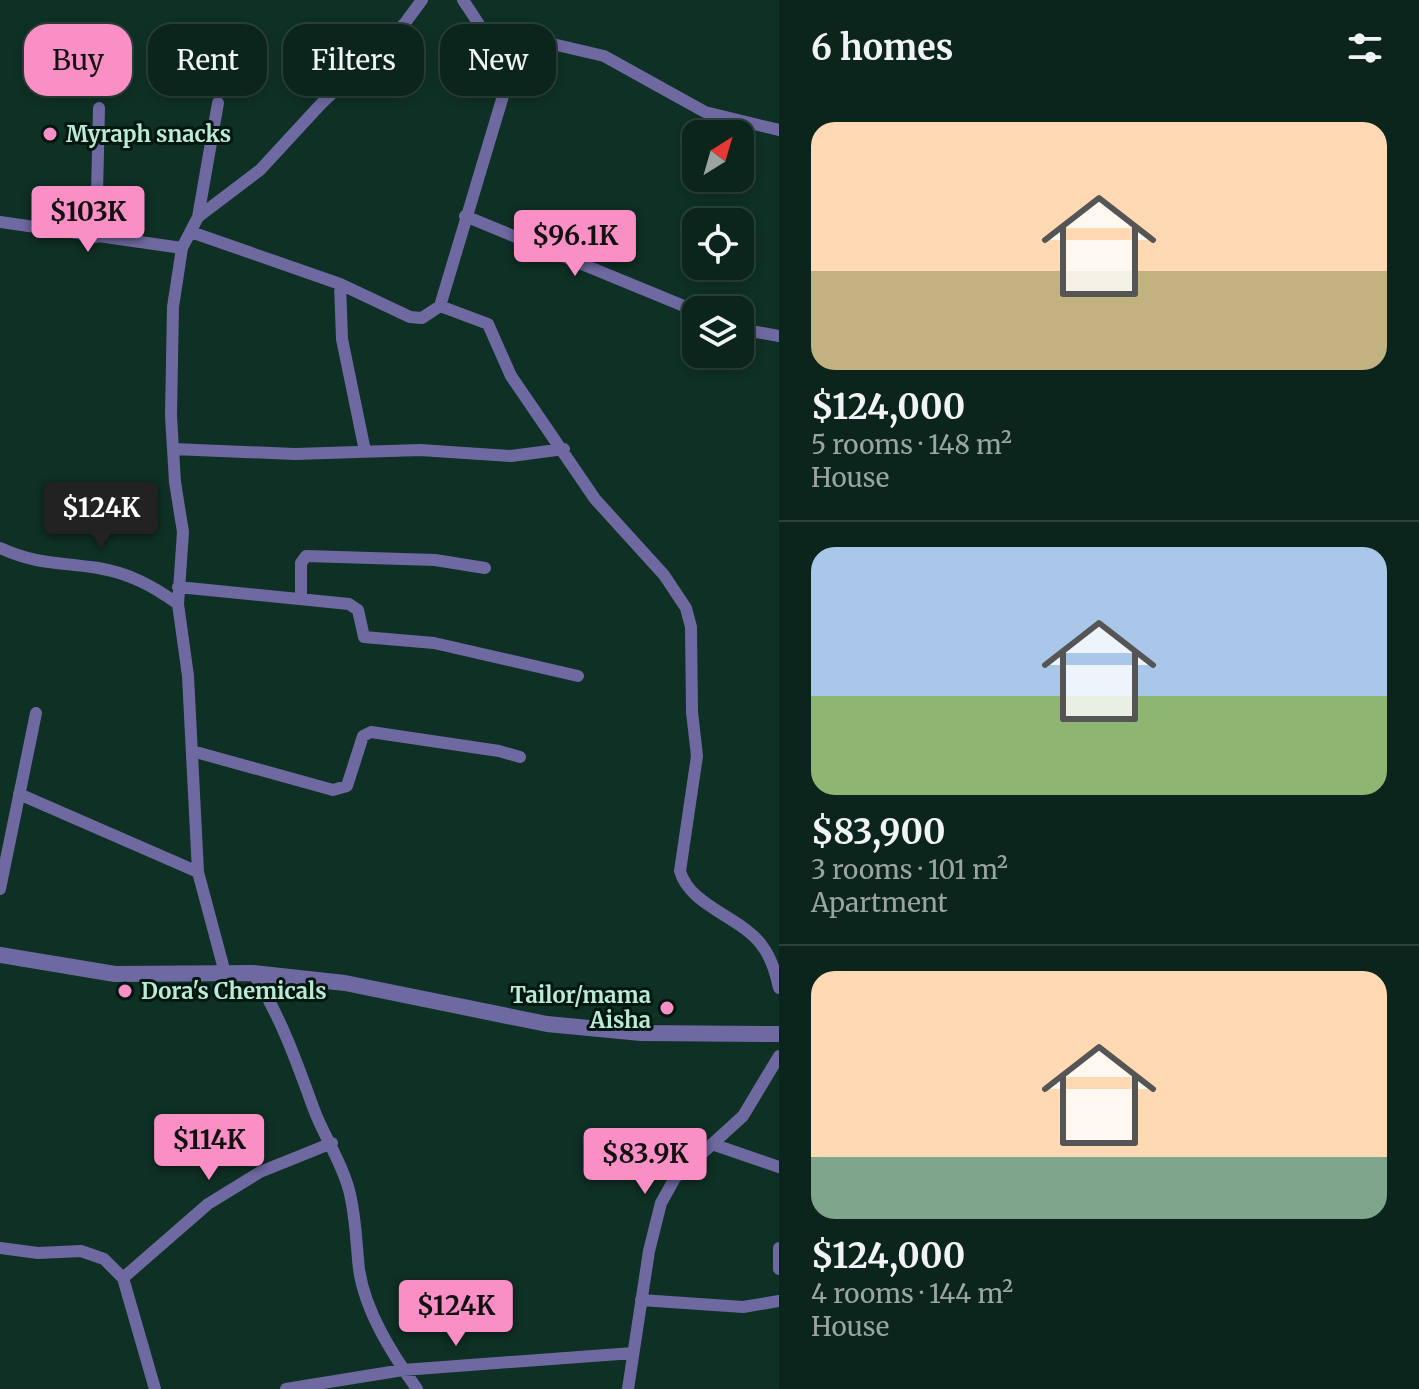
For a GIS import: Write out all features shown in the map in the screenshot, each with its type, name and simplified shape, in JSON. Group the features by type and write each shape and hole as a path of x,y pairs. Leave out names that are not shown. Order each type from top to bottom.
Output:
{"street":[{"path":"198,217 260,170 330,95 405,23 422,0"},
{"path":"463,0 479,24"},
{"path":"556,45 604,56 705,112 779,130"},
{"path":"191,232 340,284 410,317 422,318 440,306 503,96"},
{"path":"218,103 198,217 182,248 173,307 173,449 183,532 178,604 188,676 198,872 225,973"},
{"path":"96,237 99,108"},
{"path":"465,216 682,305"},
{"path":"0,222 182,248"},
{"path":"340,284 342,339 365,451"},
{"path":"440,306 488,324 511,376 564,449 595,499 664,575 686,608 691,627 692,712 697,756 680,871 688,887 739,923 763,946 779,988"},
{"path":"754,332 779,336"},
{"path":"173,449 295,454 420,450 511,456 564,449"},
{"path":"0,548 42,564 122,573 151,585 178,604"},
{"path":"301,598 301,563 306,556 435,560 485,568"},
{"path":"178,587 355,606 364,637 434,643 578,676"},
{"path":"0,889 36,713"},
{"path":"192,751 333,790 347,786 363,736 371,732 499,751 520,757"},
{"path":"19,794 198,872"},
{"path":"0,955 130,975 253,973 412,994 547,1024 641,1033 779,1034"},
{"path":"253,973 300,1066 314,1110 332,1143 349,1188 359,1239 362,1281 378,1324 417,1389"},
{"path":"628,1389 641,1300 661,1203 675,1178 743,1116 779,1056"},
{"path":"123,1278 208,1204 260,1172 332,1143"},
{"path":"712,1144 779,1167"},
{"path":"0,1248 38,1253 95,1253 123,1278 155,1389"},
{"path":"779,1248 779,1269"},
{"path":"641,1300 743,1307 779,1301"},
{"path":"286,1389 403,1370 633,1353"}],"place":[{"name":"Myraph snacks","path":"50,134"},
{"name":"Dora's Chemicals","path":"125,991"},
{"name":"Tailor/mama Aisha","path":"667,1008"}]}
